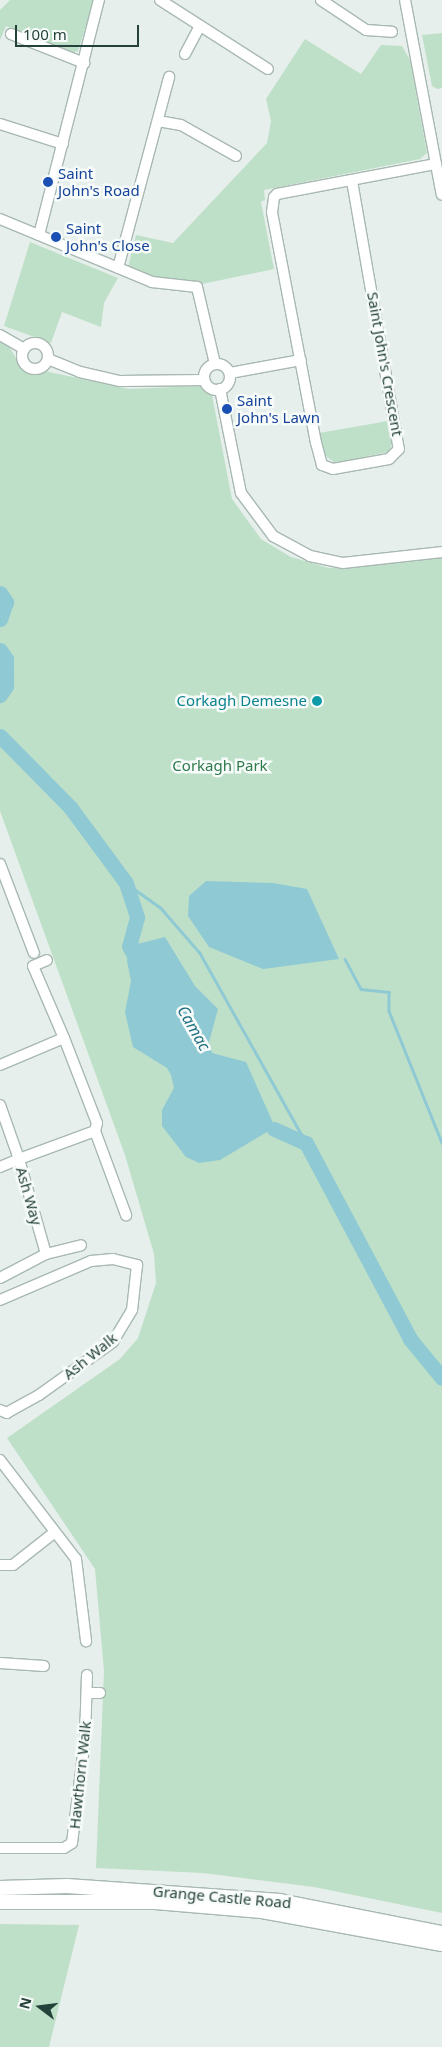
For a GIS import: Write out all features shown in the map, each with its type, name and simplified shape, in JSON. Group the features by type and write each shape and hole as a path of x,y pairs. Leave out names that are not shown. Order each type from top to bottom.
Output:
{"main road":[{"name":"Grange Castle Road","path":"0,1888 96,1888 280,1901 442,1933"},
{"name":"Grange Castle Road","path":"0,1902 155,1902 262,1911 442,1944"}],"street":[{"path":"39,235 100,0"},
{"path":"160,0 268,70"},
{"path":"321,0 366,30 392,32"},
{"path":"405,0 442,195"},
{"path":"185,54 200,26"},
{"path":"11,34 84,63"},
{"path":"118,268 169,77"},
{"path":"158,121 181,125 236,156"},
{"path":"0,124 63,144"},
{"name":"Saint John's Crescent","path":"352,181 398,433 396,454 333,469 322,465 272,212 274,197 352,181 436,164"},
{"path":"0,219 160,284 197,287 215,364 230,373 301,360"},
{"path":"0,335 24,349"},
{"path":"24,349 38,343 45,347 48,359"},
{"path":"24,349 22,357 29,367 41,367 48,359"},
{"path":"48,359 80,372 120,381 204,380 220,390 241,493 273,536 310,556 343,563 442,552"},
{"path":"204,380 205,372 215,364"},
{"path":"220,390 229,382 230,373"},
{"path":"0,864 34,953"},
{"path":"47,960 33,966 64,1038 97,1123 96,1131 126,1215"},
{"path":"0,1065 64,1038"},
{"path":"0,1105 19,1159 0,1167"},
{"name":"Ash Way","path":"46,1254 19,1159 96,1131"},
{"path":"0,1278 46,1254 81,1245"},
{"name":"Ash Walk","path":"0,1300 91,1261 128,1260 138,1273 132,1310 113,1342 39,1395 1,1412"},
{"path":"0,1460 79,1567 91,1628 86,1641"},
{"path":"0,1565 13,1565 55,1532"},
{"path":"0,1663 44,1666"},
{"name":"Hawthorn Walk","path":"0,1848 64,1848 72,1843 87,1693 87,1675"},
{"path":"87,1693 100,1693"}],"green space":[{"path":"10,0 94,0 78,51 71,53 6,26 0,40 0,10"},
{"path":"442,33 442,88 437,89 432,86 422,35"},
{"path":"305,39 361,74 381,45 402,46 410,60 427,153 420,159 264,190 265,200 261,202 274,269 202,284 162,279 128,267 136,235 173,243 267,143 271,121 266,99"},
{"path":"30,242 118,278 104,303 101,327 62,312 51,343 4,326"},
{"name":"Corkagh Park","path":"0,341 10,348 21,366 129,389 199,386 212,395 232,499 261,539 291,557 329,568 442,556 442,1913 314,1887 203,1873 96,1868 104,1671 95,1569 7,1438 120,1359 138,1338 156,1283 154,1254 125,1155 0,811"},
{"path":"388,421 393,443 388,452 335,463 325,455 319,433"},
{"path":"0,1924 79,1925 49,2047 0,2047"}],"water":[{"path":"206,881 273,883 307,889 339,959 263,969 209,947 188,916 189,896"},
{"path":"165,937 195,986 218,1009 209,1042 212,1053 246,1062 274,1125 290,1134 291,1139 267,1132 220,1160 199,1163 186,1157 162,1126 162,1110 174,1088 171,1075 167,1068 133,1047 125,1012 131,981 127,961 129,946"}],"waterway":[{"name":"Camac","path":"0,593 6,602 0,619"},
{"name":"Camac","path":"0,650 6,659 6,686 0,695"},
{"name":"Camac","path":"0,736 70,807 126,883 137,917 129,946 138,962"},
{"name":"Camac","path":"126,883 161,908 200,953 306,1143"},
{"path":"345,959 361,989 389,992 389,1011 442,1143"},
{"name":"Camac","path":"274,1129 306,1143 410,1339 442,1378"}],"place":[{"name":"Saint John's Road","path":"48,182"},
{"name":"Saint John's Close","path":"56,237"},
{"name":"Saint John's Lawn","path":"227,409"},
{"name":"Corkagh Demesne","path":"317,701"}]}
